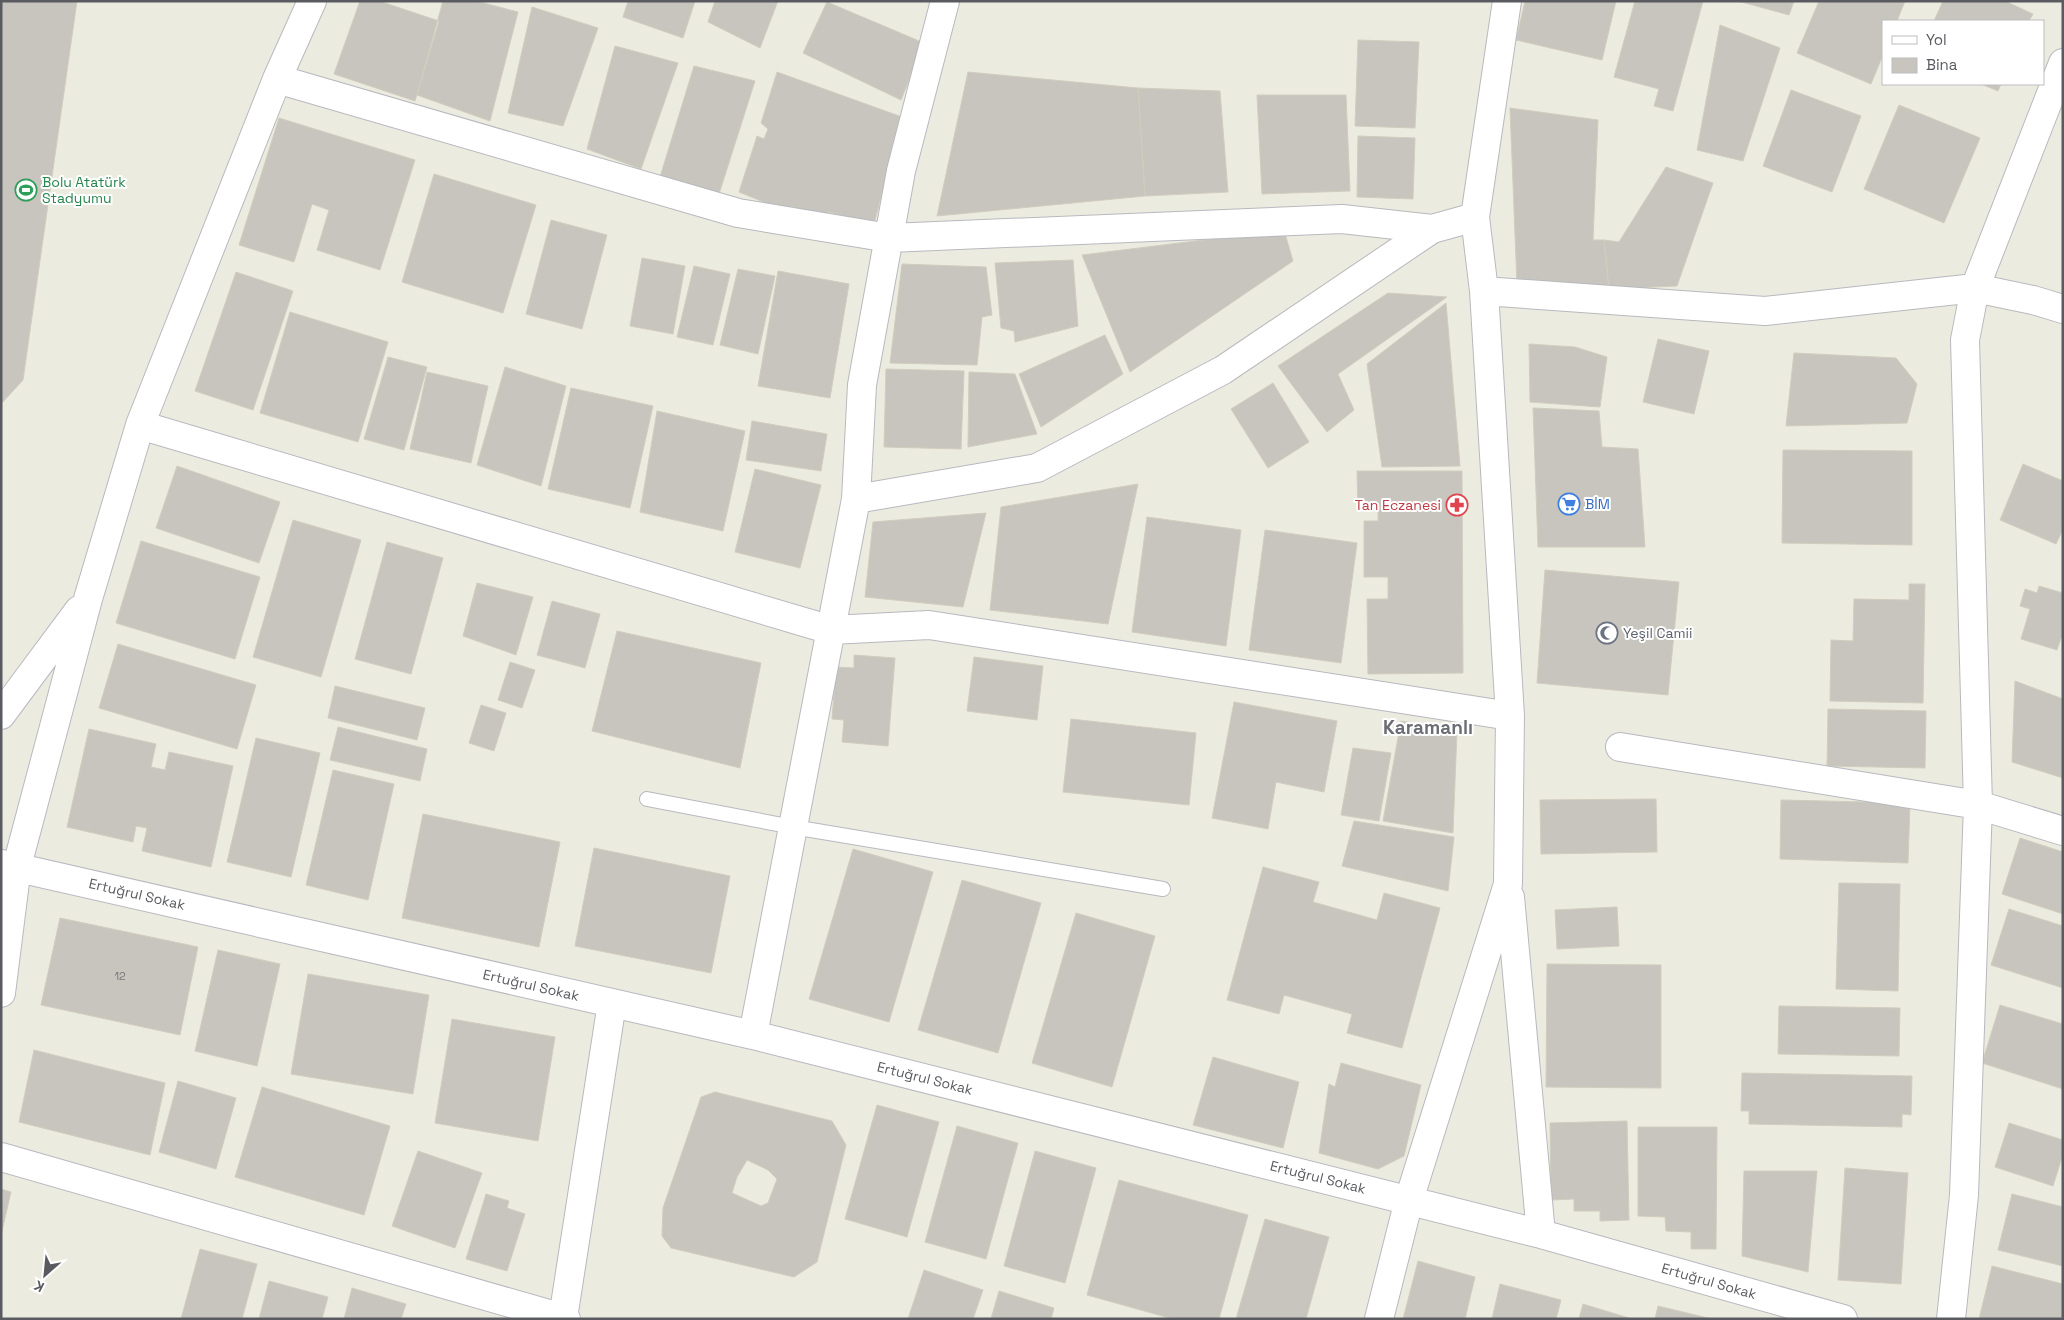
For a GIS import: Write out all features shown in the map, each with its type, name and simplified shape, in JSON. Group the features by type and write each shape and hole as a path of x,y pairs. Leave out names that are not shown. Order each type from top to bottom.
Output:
{"street":[{"path":"1,993 9,865 140,425 277,79 312,1"},
{"path":"753,1035 856,500 862,385 901,171 945,1"},
{"path":"1508,1 1475,217 1484,291 1510,716 1508,884 1541,1234"},
{"path":"1951,1319 1964,1195 1978,805 1965,340 1975,288 2063,63"},
{"path":"277,79 738,213 889,238 1342,218 1432,229"},
{"path":"856,500 1037,468 1223,370 1432,229 1475,217"},
{"path":"1484,291 1765,311 1975,288 2033,300 2063,309"},
{"path":"140,425 831,630 929,625 1510,716"},
{"path":"1,715 88,599"},
{"path":"1620,747 1978,805 2063,831"},
{"name":"Ertuğrul Sokak","path":"9,865 753,1035 1541,1234 1843,1319"},
{"path":"1379,1319 1409,1200 1508,884"},
{"path":"1,1157 553,1317 612,1003"}],"lane":[{"path":"647,799 793,828 1163,889"}],"building":[{"name":"Bolu Atatürk Stadyumu","path":"1,1 77,1 23,380 1,404"},
{"path":"360,1 379,1 439,21 415,101 334,74"},
{"path":"443,1 476,1 518,12 490,121 417,95"},
{"path":"628,1 695,1 683,38 623,17"},
{"path":"715,1 778,1 760,48 708,22"},
{"path":"1525,1 1616,1 1602,60 1516,40"},
{"path":"1635,1 1703,1 1673,111 1654,106 1659,89 1614,77"},
{"path":"1738,1 1794,1 1789,15"},
{"path":"1819,1 1905,1 1897,20 1882,20 1882,57 1871,84 1797,53"},
{"path":"1943,1 2005,1 2033,14 2030,20 1934,20"},
{"path":"827,2 924,43 901,100 803,53"},
{"path":"532,7 598,28 563,126 508,113"},
{"path":"1720,25 1780,48 1743,161 1697,150"},
{"path":"1358,40 1419,42 1415,128 1355,126"},
{"path":"615,46 678,63 641,169 587,149"},
{"path":"694,66 755,81 719,194 660,177"},
{"path":"777,72 902,117 874,224 829,212 821,216 791,206 788,212 739,192 757,136 764,139 768,129 761,123"},
{"path":"968,72 1138,88 1145,196 937,216"},
{"path":"1983,85 2001,85 1998,91"},
{"path":"1138,88 1220,91 1228,192 1145,196"},
{"path":"1791,90 1861,116 1832,192 1763,166"},
{"path":"1257,95 1346,95 1350,191 1262,194"},
{"path":"1899,105 1980,138 1944,223 1864,189"},
{"path":"1510,108 1598,120 1593,240 1604,240 1609,289 1517,285"},
{"path":"279,118 415,160 380,270 317,250 329,210 312,204 294,262 239,245"},
{"path":"1358,136 1415,138 1413,199 1357,197"},
{"path":"1666,167 1713,183 1677,286 1609,289 1604,240 1619,242"},
{"path":"434,174 536,205 503,313 402,282"},
{"path":"551,220 607,235 582,329 526,314"},
{"path":"1284,230 1293,261 1130,372 1082,255"},
{"path":"642,258 685,266 673,334 630,326"},
{"path":"1073,260 1078,326 1015,342 1014,331 1001,328 995,263"},
{"path":"902,264 986,267 992,315 982,317 977,365 890,363"},
{"path":"694,266 730,274 713,345 677,337"},
{"path":"738,269 775,276 758,354 720,345"},
{"path":"778,271 849,284 830,398 758,386"},
{"path":"236,272 293,291 253,410 195,391"},
{"path":"1388,293 1447,297 1338,374 1354,410 1327,432 1278,366"},
{"path":"1446,303 1460,466 1382,467 1367,364"},
{"path":"290,312 388,342 358,442 260,413"},
{"path":"1105,335 1123,374 1041,427 1019,374"},
{"path":"1658,339 1709,351 1694,414 1643,402"},
{"path":"1529,344 1575,347 1607,357 1600,407 1530,402"},
{"path":"1794,353 1896,358 1917,384 1907,423 1786,426"},
{"path":"388,357 427,367 404,450 364,439"},
{"path":"505,367 566,386 541,486 477,465"},
{"path":"886,369 964,371 961,449 884,447"},
{"path":"427,372 488,386 471,463 410,449"},
{"path":"969,372 1015,374 1037,434 968,447"},
{"path":"1273,383 1309,442 1268,468 1231,409"},
{"path":"571,388 653,406 630,508 548,489"},
{"path":"1533,408 1599,411 1602,447 1638,449 1645,547 1538,547"},
{"path":"657,411 745,431 723,531 640,512"},
{"path":"752,421 827,434 821,471 746,460"},
{"path":"1783,450 1912,451 1912,545 1782,543"},
{"path":"2023,464 2063,481 2063,529 2056,544 2000,520"},
{"path":"177,466 280,502 259,563 156,528"},
{"path":"755,469 821,485 800,568 735,552"},
{"path":"1357,471 1462,471 1463,673 1368,674 1367,599 1388,599 1388,577 1364,577 1364,521 1378,521 1378,508 1358,509"},
{"path":"1138,484 1108,624 990,610 1001,507"},
{"path":"986,513 963,607 865,597 873,522"},
{"path":"1147,517 1241,530 1226,646 1132,632"},
{"path":"293,520 361,540 321,677 253,657"},
{"path":"1265,530 1357,543 1341,663 1249,650"},
{"path":"141,541 260,577 235,659 116,623"},
{"path":"387,542 443,558 411,674 355,659"},
{"name":"Yeşil Camii","path":"1545,570 1679,582 1668,695 1537,683"},
{"path":"477,583 533,597 516,655 463,636"},
{"path":"1909,584 1925,584 1923,703 1830,701 1831,640 1853,641 1854,599 1909,600"},
{"path":"2039,586 2063,593 2063,639 2061,638 2057,650 2021,639 2030,609 2020,606 2025,589 2037,593"},
{"path":"552,601 600,614 585,668 537,655"},
{"path":"617,631 761,663 740,768 592,731"},
{"path":"118,644 256,685 237,749 99,708"},
{"path":"854,655 895,658 888,746 842,742 844,720 832,719 836,667 854,668"},
{"path":"974,657 1043,666 1037,720 967,711"},
{"path":"510,662 535,670 522,708 498,700"},
{"path":"2015,681 2063,699 2063,778 2012,762"},
{"path":"335,686 425,708 417,740 328,718"},
{"path":"1234,702 1337,721 1324,792 1276,782 1268,829 1212,818"},
{"path":"481,705 506,713 494,751 469,743"},
{"path":"1828,709 1926,711 1925,768 1827,766"},
{"path":"1071,719 1196,733 1189,805 1063,792"},
{"path":"1401,721 1457,731 1453,833 1383,821"},
{"path":"338,727 427,749 420,781 330,760"},
{"path":"89,729 156,744 151,767 165,770 169,752 233,766 211,867 142,851 147,828 136,826 133,842 67,827"},
{"path":"256,738 320,753 291,877 227,862"},
{"path":"1353,748 1391,753 1379,821 1341,815"},
{"path":"333,770 394,784 368,900 306,885"},
{"path":"1656,799 1657,852 1541,854 1540,800"},
{"path":"1781,800 1910,803 1908,863 1780,859"},
{"path":"423,814 560,842 539,947 402,918"},
{"path":"1354,821 1454,837 1448,891 1342,866"},
{"path":"2020,838 2063,852 2063,914 2002,894"},
{"path":"594,848 730,876 711,973 575,946"},
{"path":"853,849 933,872 889,1022 809,999"},
{"path":"1263,867 1319,882 1313,902 1377,920 1384,893 1440,908 1402,1048 1347,1033 1352,1014 1284,995 1279,1014 1227,1000"},
{"path":"962,880 1041,903 998,1053 918,1030"},
{"path":"1839,883 1900,884 1898,991 1836,989"},
{"path":"1617,907 1619,946 1557,949 1555,910"},
{"path":"2009,909 2063,926 2063,988 1991,965"},
{"path":"1076,913 1155,936 1112,1087 1032,1063"},
{"path":"60,918 198,947 180,1035 41,1005"},
{"path":"218,950 280,964 257,1066 195,1051"},
{"path":"1547,964 1661,965 1661,1088 1546,1087"},
{"path":"308,974 429,995 413,1094 291,1074"},
{"path":"2000,1005 2063,1024 2063,1089 1982,1063"},
{"path":"1779,1006 1900,1008 1899,1056 1778,1054"},
{"path":"452,1019 555,1037 538,1141 435,1123"},
{"path":"34,1050 165,1083 150,1155 19,1122"},
{"path":"1213,1057 1299,1082 1283,1148 1193,1125"},
{"path":"1341,1063 1421,1085 1404,1156 1378,1169 1319,1153 1329,1084 1335,1087"},
{"path":"1742,1073 1912,1076 1911,1115 1902,1114 1902,1127 1749,1124 1749,1111 1741,1111"},
{"path":"178,1081 236,1098 216,1169 159,1152"},
{"path":"262,1087 390,1126 364,1215 235,1177"},
{"path":"715,1092 832,1121 846,1145 817,1262 794,1277 671,1248 662,1236 663,1208 701,1097","holes":["747,1160 768,1170 777,1179 768,1203 761,1206 732,1193 737,1177"]},
{"path":"877,1105 939,1122 907,1237 845,1219"},
{"path":"1627,1121 1629,1220 1600,1221 1600,1211 1574,1211 1574,1199 1551,1200 1550,1123"},
{"path":"2009,1123 2063,1140 2063,1154 2053,1186 1995,1167"},
{"path":"957,1126 1018,1143 986,1259 925,1242"},
{"path":"1638,1127 1717,1127 1716,1249 1691,1249 1691,1232 1666,1231 1665,1217 1638,1216"},
{"path":"418,1151 482,1173 455,1248 392,1226"},
{"path":"1035,1151 1096,1168 1065,1283 1004,1266"},
{"path":"1845,1168 1908,1173 1901,1284 1838,1280"},
{"path":"1744,1171 1817,1171 1808,1272 1742,1256"},
{"path":"1119,1180 1248,1215 1219,1319 1173,1319 1087,1295"},
{"path":"1,1189 11,1192 1,1235"},
{"path":"486,1194 509,1201 507,1208 525,1214 507,1271 466,1259"},
{"path":"2012,1194 2063,1207 2063,1266 1998,1250"},
{"path":"1265,1219 1329,1237 1306,1319 1236,1319"},
{"path":"200,1249 257,1264 242,1319 181,1319"},
{"path":"1418,1261 1475,1277 1465,1319 1403,1319"},
{"path":"1992,1266 2063,1284 2063,1319 1979,1319"},
{"path":"924,1270 983,1290 973,1319 908,1319"},
{"path":"269,1281 328,1297 322,1319 259,1319"},
{"path":"1500,1284 1561,1300 1556,1319 1492,1319"},
{"path":"352,1288 406,1304 401,1319 344,1319"},
{"path":"999,1291 1054,1308 1051,1319 991,1319"},
{"path":"1583,1304 1632,1319 1579,1319"},
{"path":"1658,1306 1712,1319 1655,1319"}],"place":[{"name":"Bolu Atatürk Stadyumu","path":"26,190"},
{"name":"BİM","path":"1569,504"},
{"name":"Tan Eczanesi","path":"1457,505"},
{"name":"Yeşil Camii","path":"1607,633"}],"district":[{"name":"Karamanlı","path":"1428,727"}]}
